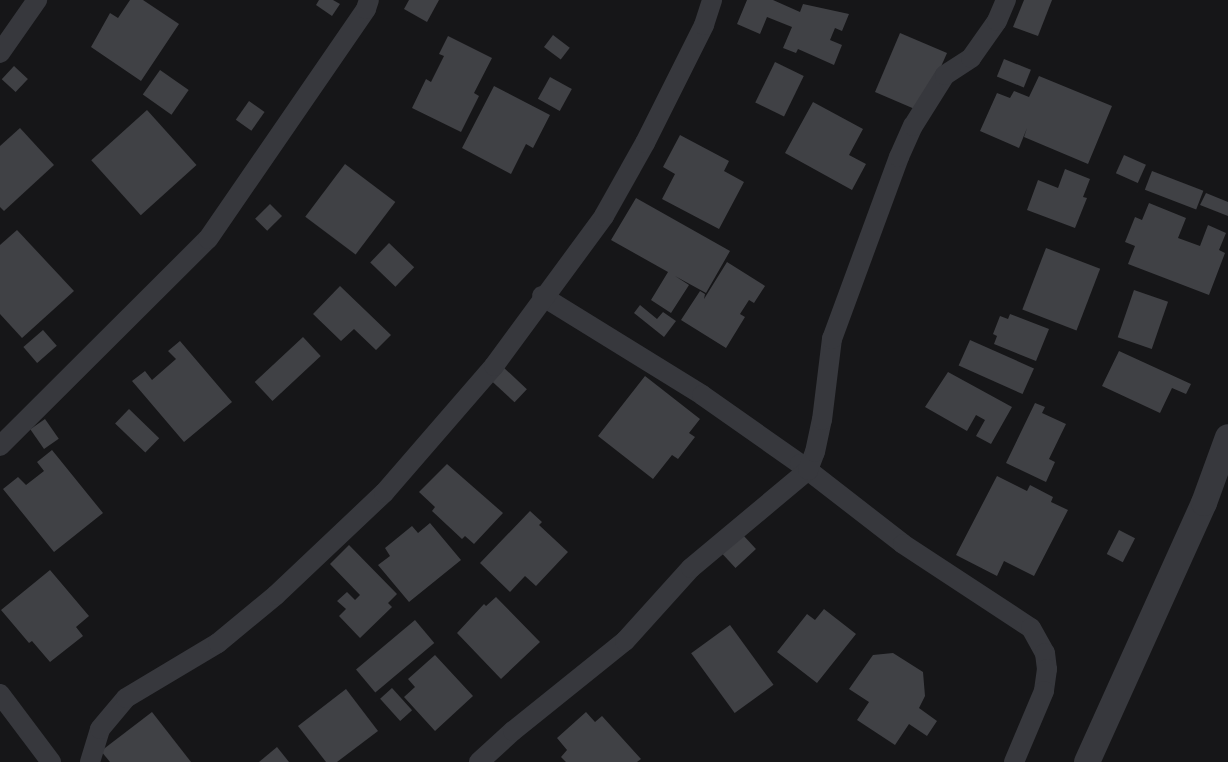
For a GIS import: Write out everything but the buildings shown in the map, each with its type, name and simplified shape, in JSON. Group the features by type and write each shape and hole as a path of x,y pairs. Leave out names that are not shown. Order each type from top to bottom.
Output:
{"street":[{"path":"0,53 37,0"},
{"path":"0,446 208,239 366,9 369,0"},
{"path":"90,762 100,729 126,698 218,643 276,595 384,493 494,366 542,296 604,216 645,142 699,35 712,0"},
{"path":"479,762 513,731 625,641 691,568 808,470 815,452 822,420 832,339 899,157 913,126 945,75 971,58 997,21 1006,0"},
{"path":"542,296 702,395 808,470 903,544 1010,611 1035,633 1045,652 1047,669 1044,691 1014,762"},
{"path":"1087,762 1204,503 1228,437"},
{"path":"0,694 51,762"}]}
